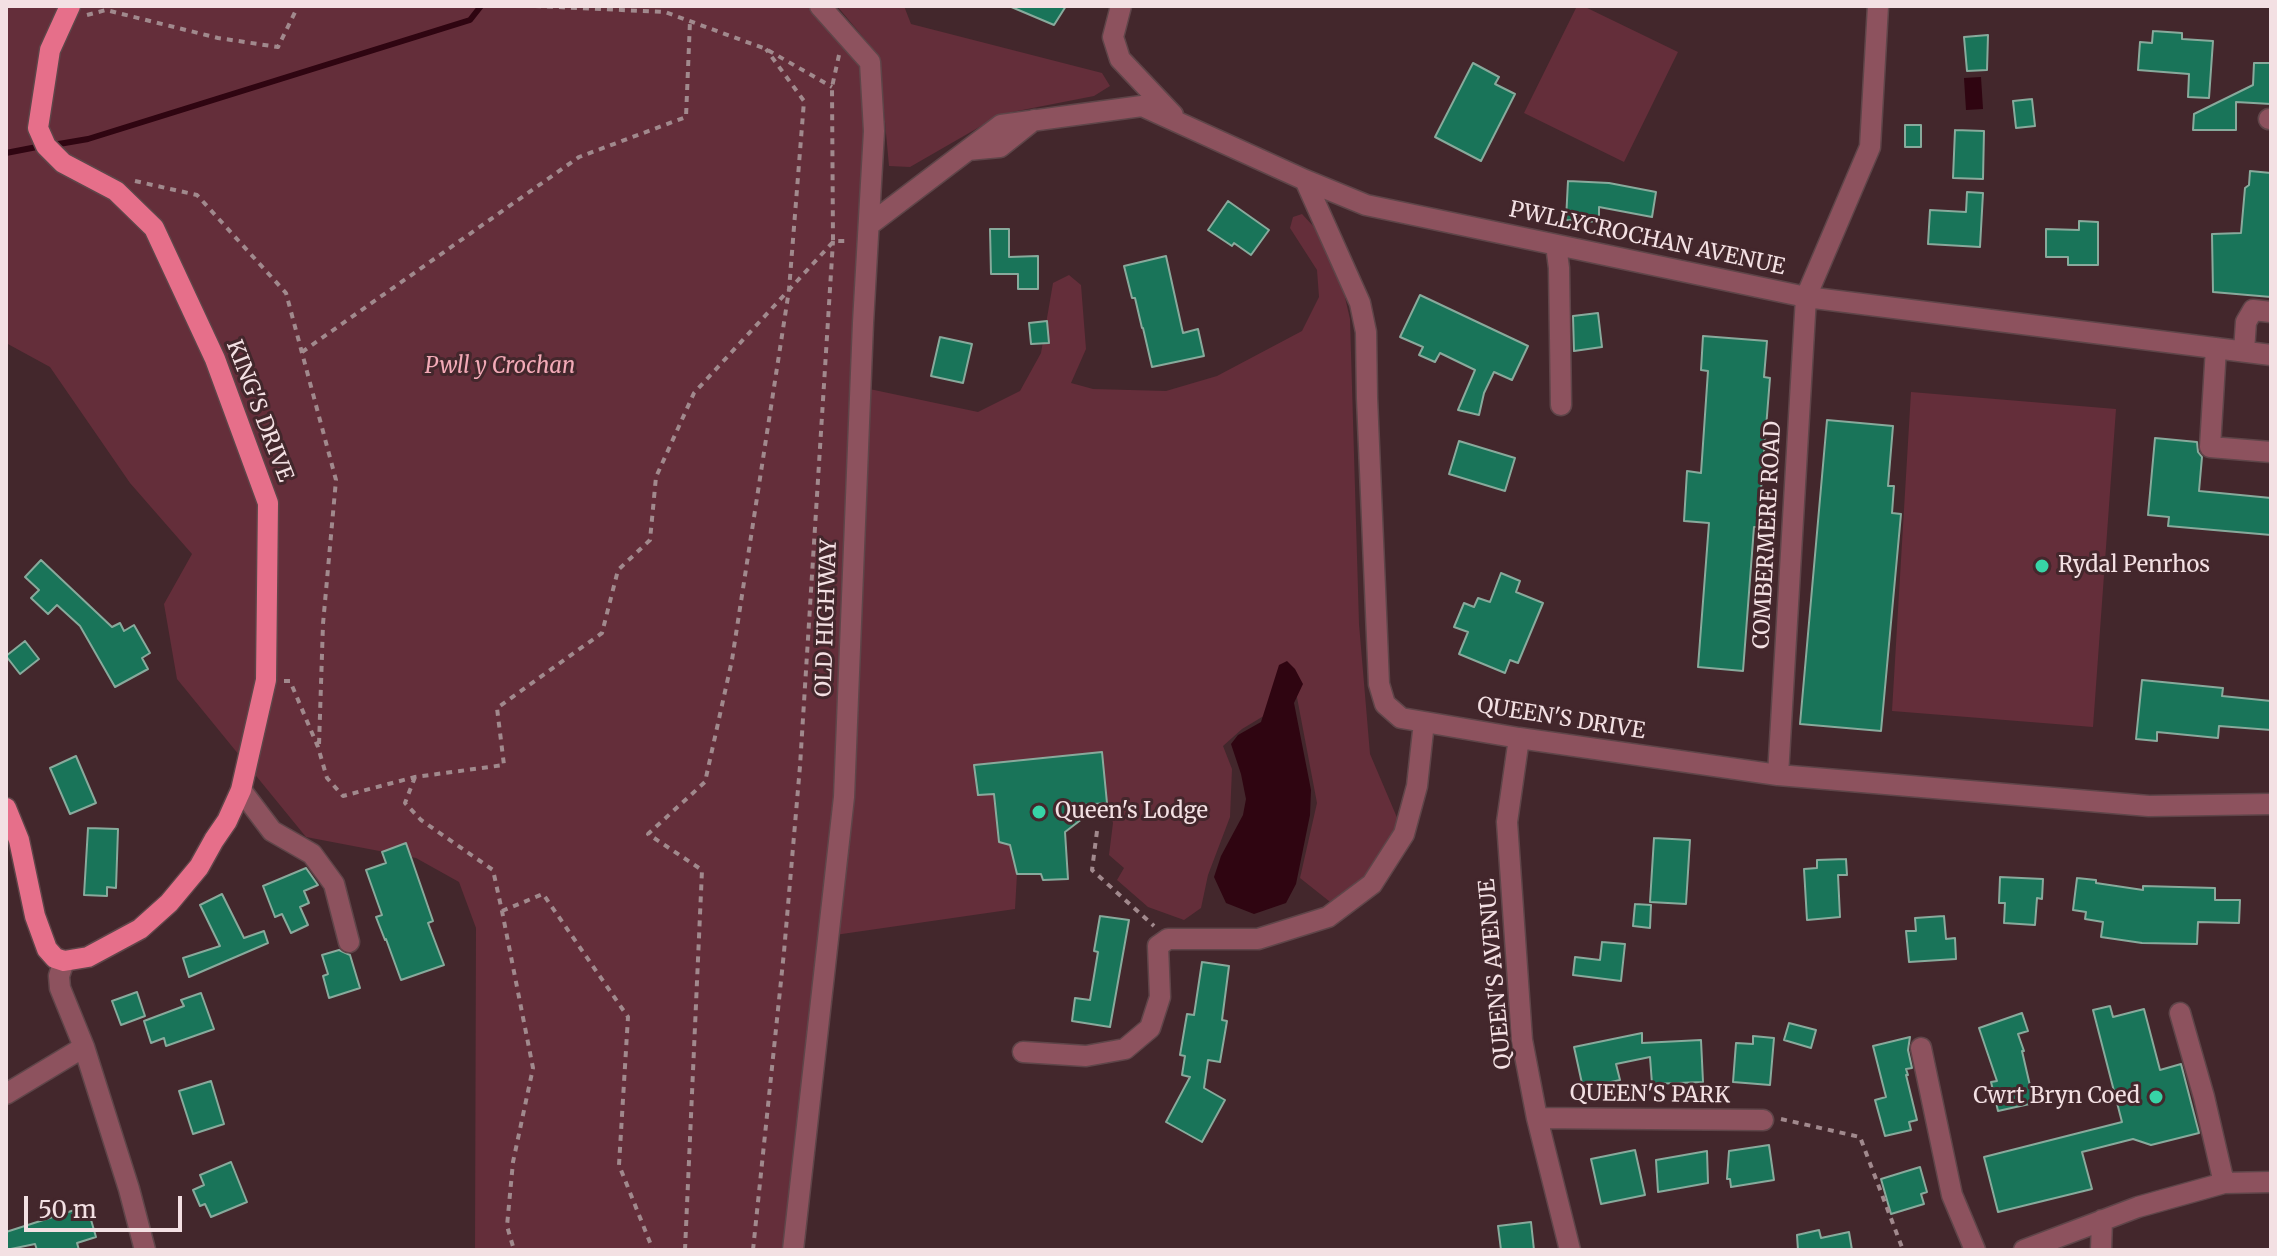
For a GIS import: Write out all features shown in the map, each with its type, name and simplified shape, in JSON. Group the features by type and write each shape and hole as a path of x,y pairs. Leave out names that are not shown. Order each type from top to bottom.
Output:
{"main road":[{"name":"KING'S DRIVE","path":"64,961 88,957 108,947 140,929 169,903 199,867 227,821 241,790 266,680 268,503 215,359 154,228 116,191 63,163 42,137 50,50 66,14"},
{"path":"6,808 19,840 35,916 47,949 55,958 64,961"}],"street":[{"name":"OLD HIGHWAY","path":"793,1250 844,797 874,131 870,62 820,6"},
{"path":"1121,6 1113,37 1120,59 1181,124"},
{"name":"COMBERMERE ROAD","path":"1778,775 1806,297 1870,147 1878,6"},
{"name":"PWLLYCROCHAN AVENUE","path":"868,233 968,150 1000,147 1034,120 1142,106 1366,205 1806,297 2271,355"},
{"name":"QUEEN'S DRIVE","path":"1305,180 1360,303 1366,332 1379,684 1385,704 1401,718 1778,775 2149,806 2271,804"},
{"path":"1556,245 1561,405"},
{"path":"2244,351 2246,322 2253,310 2271,312"},
{"path":"2216,348 2210,447 2271,452"},
{"path":"1023,1052 1086,1056 1125,1049 1150,1028 1160,997 1158,946 1168,939 1258,939 1328,917 1372,884 1404,834 1417,786 1424,722"},
{"name":"QUEEN'S AVENUE","path":"1519,738 1507,822 1522,1040 1537,1118 1570,1250"},
{"path":"241,790 272,831 312,854 334,884 349,942"},
{"path":"64,961 59,976 60,988 84,1047 145,1250"},
{"path":"2180,1013 2224,1183"},
{"path":"6,1094 84,1047"},
{"path":"1921,1048 1952,1195 1975,1250"},
{"name":"QUEEN'S PARK","path":"1537,1118 1763,1120"},
{"path":"2024,1250 2138,1207 2224,1183 2271,1182"},
{"path":"2101,1250 2102,1220"}],"path":[{"path":"66,14 106,10 218,38 278,47 298,6"},
{"path":"535,6 665,12 766,49 832,87"},
{"path":"302,352 579,157 686,117 690,21"},
{"path":"753,1250 799,781 833,241 832,87 845,33"},
{"path":"685,1250 702,870 648,834 705,782 732,660 789,290 804,101 766,49"},
{"path":"123,178 197,195 286,293 336,480 323,624 318,747"},
{"path":"266,680 290,681 318,747 327,778 343,796 415,777 504,765 497,708 602,633 618,570 650,540 656,477 694,393 833,241 868,233"},
{"path":"415,777 405,803 421,820 493,870 502,911 533,1068 513,1162 507,1226 514,1250"},
{"path":"1097,831 1092,870 1168,939"},
{"path":"502,911 543,894 628,1017 619,1165 653,1250"},
{"path":"1763,1120 1771,1117 1860,1137 1903,1250"}],"green space":[{"name":"Pwll y Crochan","path":"6,6 819,6 870,62 860,387 978,412 1020,391 1041,353 1053,283 1069,275 1081,285 1086,349 1071,383 1093,389 1166,391 1217,376 1302,331 1319,297 1317,270 1290,228 1293,217 1302,214 1314,227 1341,280 1350,319 1359,624 1370,754 1404,834 1339,909 1300,878 1317,803 1292,671 1267,714 1242,729 1223,746 1232,769 1230,817 1208,875 1201,908 1184,920 1148,907 1117,880 1124,868 1109,855 1113,823 1106,796 1102,752 975,765 978,795 994,794 999,842 1010,845 1017,874 1015,909 828,936 793,1250 475,1250 476,928 459,882 416,858 306,837 177,679 164,604 192,554 130,483 50,367 6,343"},
{"path":"837,6 904,6 911,24 1102,73 1110,86 1094,96 1002,114 910,167 889,166 879,56"},
{"path":"1577,6 1583,6 1678,52 1624,162 1524,113"},
{"path":"1911,392 2116,409 2093,727 1892,711"}],"shaded area":[{"path":"1981,77 1983,109 1966,110 1964,78"},
{"path":"1287,661 1303,684 1294,703 1311,790 1310,815 1296,884 1286,903 1254,914 1226,903 1214,877 1221,856 1243,815 1246,799 1231,744 1238,735 1261,722 1279,665"}],"building":[{"path":"1009,6 1066,6 1054,25"},
{"path":"2153,31 2182,33 2182,39 2213,41 2209,98 2188,97 2189,74 2138,70 2140,42 2152,43"},
{"path":"1988,35 1987,70 1967,71 1964,37"},
{"path":"1473,63 1499,77 1495,84 1515,94 1481,161 1435,137"},
{"path":"2254,63 2271,63 2271,104 2236,102 2236,130 2193,130 2194,114 2253,85"},
{"path":"2032,99 2035,126 2016,128 2013,101"},
{"path":"1905,125 1921,125 1921,147 1905,147"},
{"path":"1955,130 1984,131 1983,179 1953,178"},
{"path":"2250,171 2271,173 2271,297 2213,292 2212,234 2241,233 2245,188 2249,185"},
{"path":"1568,181 1609,183 1656,192 1652,217 1599,207 1599,222 1566,220"},
{"path":"1967,192 1983,193 1980,247 1928,244 1930,210 1966,212"},
{"path":"1228,201 1269,230 1251,255 1208,230"},
{"path":"2079,221 2098,222 2098,265 2068,265 2068,257 2046,257 2046,229 2079,230"},
{"path":"990,229 1009,229 1009,257 1038,256 1038,289 1018,289 1018,274 991,274"},
{"path":"1166,256 1183,333 1198,329 1204,356 1152,367 1124,266"},
{"path":"1420,295 1528,346 1512,380 1494,372 1484,393 1479,415 1458,410 1475,370 1440,353 1435,362 1419,355 1423,347 1400,337"},
{"path":"1598,313 1602,347 1574,351 1573,316"},
{"path":"1047,321 1049,343 1031,344 1029,323"},
{"path":"1703,336 1767,341 1764,377 1770,378 1743,671 1698,667 1709,523 1684,521 1687,471 1701,473 1708,371 1701,370"},
{"path":"940,337 972,344 963,383 931,376"},
{"path":"1827,420 1893,426 1888,486 1894,486 1892,513 1901,514 1881,731 1800,724"},
{"path":"2155,438 2197,442 2202,457 2199,491 2271,498 2271,535 2168,526 2169,517 2148,515"},
{"path":"1459,441 1515,458 1505,491 1449,474"},
{"path":"41,560 112,627 120,623 124,631 134,625 150,653 142,658 148,669 115,687 80,626 57,605 48,614 31,598 39,590 25,577"},
{"path":"1501,573 1520,581 1516,592 1543,603 1518,663 1510,660 1505,673 1459,654 1468,632 1454,627 1464,603 1474,607 1478,598 1490,602"},
{"path":"25,641 39,659 20,674 6,656"},
{"path":"2142,680 2223,688 2222,696 2271,701 2271,730 2219,726 2218,738 2157,732 2157,741 2136,739"},
{"name":"Queen's Lodge","path":"1102,752 1107,803 1081,805 1082,819 1065,832 1068,879 1043,880 1041,874 1017,874 1010,845 999,842 994,794 978,795 974,765"},
{"path":"76,756 96,803 70,814 50,768"},
{"path":"88,828 118,829 116,888 107,887 107,896 84,895"},
{"path":"1654,838 1690,840 1686,904 1650,902"},
{"path":"406,843 433,921 428,923 444,965 401,980 376,917 382,915 366,870 386,863 382,852"},
{"path":"1846,859 1847,875 1838,875 1840,917 1807,920 1804,869 1817,868 1817,860"},
{"path":"306,868 318,885 304,891 309,903 300,907 308,925 291,933 282,914 275,917 263,886"},
{"path":"2000,877 2043,879 2042,899 2037,898 2035,925 2004,923 2005,903 1999,903"},
{"path":"2077,878 2143,890 2143,886 2215,888 2215,900 2240,900 2239,923 2198,922 2197,944 2142,943 2101,937 2103,922 2085,919 2086,912 2073,910"},
{"path":"222,894 244,938 264,931 268,943 189,977 183,958 220,946 200,905"},
{"path":"1635,904 1651,905 1650,928 1633,926"},
{"path":"1100,916 1129,920 1110,1027 1072,1021 1075,998 1090,1000"},
{"path":"1944,916 1946,939 1955,938 1956,959 1909,962 1906,931 1916,931 1915,918"},
{"path":"1602,942 1625,944 1621,981 1573,975 1575,957 1600,960"},
{"path":"339,950 350,955 360,988 329,998 323,976 328,974 322,955"},
{"path":"1202,962 1229,966 1222,1020 1227,1021 1220,1062 1208,1060 1204,1088 1225,1100 1202,1142 1166,1122 1190,1077 1182,1075 1185,1056 1180,1055 1187,1014 1194,1015"},
{"path":"137,992 145,1016 121,1025 112,1001"},
{"path":"201,993 214,1029 166,1046 164,1038 151,1043 144,1021 184,1006 181,1000"},
{"name":"Cwrt Bryn Coed","path":"2110,1006 2113,1017 2144,1009 2160,1070 2181,1064 2199,1133 2151,1145 2133,1139 2082,1152 2092,1189 1998,1212 1984,1157 2122,1122 2093,1010"},
{"path":"2022,1013 2028,1031 2018,1034 2034,1103 1998,1111 1991,1082 1997,1081 1979,1028"},
{"path":"1789,1023 1816,1030 1811,1048 1784,1040"},
{"path":"1642,1033 1642,1043 1701,1040 1703,1082 1652,1084 1650,1057 1616,1064 1620,1080 1583,1088 1574,1047"},
{"path":"1753,1036 1774,1038 1770,1085 1733,1082 1736,1043 1753,1044"},
{"path":"1910,1037 1908,1050 1912,1068 1906,1069 1906,1075 1917,1120 1909,1122 1911,1130 1885,1136 1875,1100 1886,1097 1873,1046"},
{"path":"211,1081 224,1124 193,1134 179,1091"},
{"path":"1769,1145 1774,1180 1731,1187 1730,1179 1727,1179 1729,1151"},
{"path":"1635,1150 1645,1195 1601,1204 1591,1159"},
{"path":"1707,1151 1708,1183 1658,1192 1656,1160"},
{"path":"231,1162 247,1202 211,1217 205,1204 200,1206 193,1190 204,1185 200,1175"},
{"path":"1920,1167 1927,1192 1921,1194 1924,1204 1891,1214 1881,1179"},
{"path":"87,1206 96,1237 77,1243 79,1250 37,1250 35,1244 6,1250 6,1232"},
{"path":"1531,1222 1534,1250 1501,1250 1498,1226"},
{"path":"1819,1230 1821,1238 1849,1232 1852,1250 1798,1250 1797,1235"}],"waterway":[{"path":"53,145 88,139 470,20 481,6"},
{"path":"6,153 42,146"}],"place":[{"name":"Rydal Penrhos","path":"2042,566"},
{"name":"Queen's Lodge","path":"1039,812"},
{"name":"Cwrt Bryn Coed","path":"2156,1097"}]}
